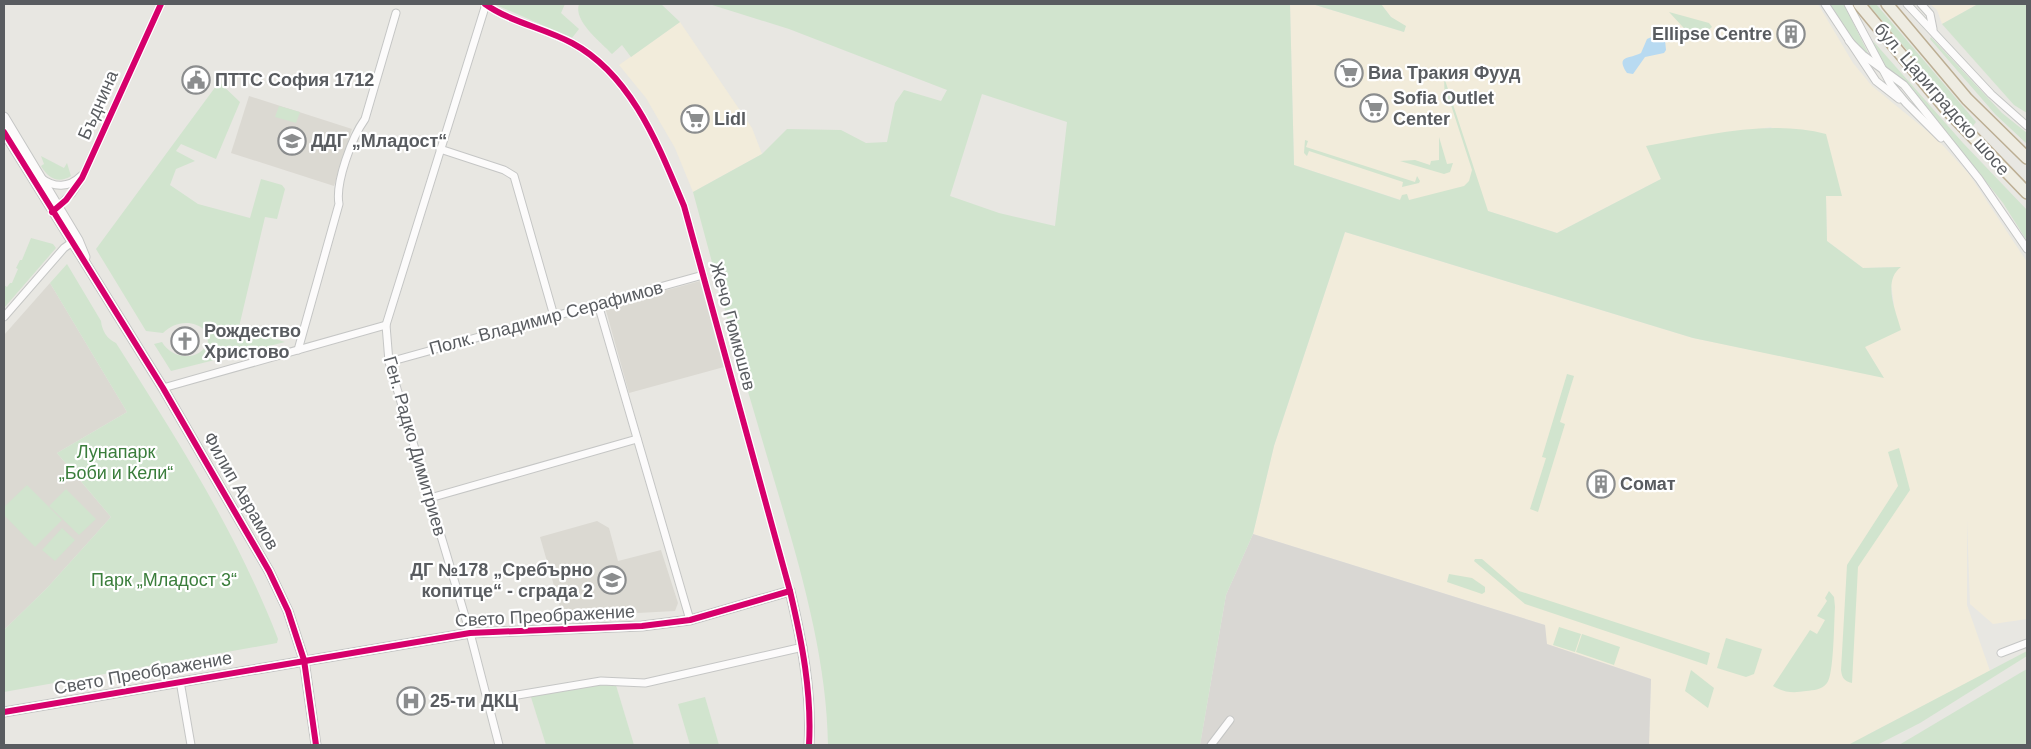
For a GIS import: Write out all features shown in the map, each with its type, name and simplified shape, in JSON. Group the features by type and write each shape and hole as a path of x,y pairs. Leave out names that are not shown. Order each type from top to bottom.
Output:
{"highway":[{"name":"бул. Цариградско шосе","path":"1859,4 1947,110 2027,193"},
{"name":"бул. Цариградско шосе","path":"1887,4 1967,98 2027,158"}],"street":[{"name":"Бъднина","path":"56,210 72,193 85,170 161,4"},
{"name":"Ген. Радко Димитриев","path":"485,4 386,325 389,362 470,633 499,745"},
{"name":"Жечо Гюмюшев","path":"485,4 495,11 545,29 593,55 612,73 632,100 662,152 684,206 790,591 803,647 808,688 809,745"},
{"name":"бул. Цариградско шосе","path":"1825,4 1876,80 1906,103"},
{"path":"1848,4 1881,69 1906,103 1961,158"},
{"path":"1907,4 1933,29 1991,94 2027,126"},
{"path":"1921,4 1930,14 1933,29"},
{"path":"298,350 339,204 337,193 357,130 365,118 396,13"},
{"name":"бул. Цариградско шосе","path":"1849,41 1881,69"},
{"path":"1881,69 1904,85 1961,158 2027,249"},
{"name":"Филип Аврамов","path":"4,117 41,178 71,243 91,271 163,388 269,571 288,611 304,660 316,745"},
{"name":"Филип Аврамов","path":"4,132 78,240 91,271"},
{"path":"440,150 504,170 514,176 554,316"},
{"path":"41,178 53,185 66,185 77,180 85,170"},
{"path":"4,317 64,248 71,243"},
{"name":"Полк. Владимир Серафимов","path":"389,362 703,275"},
{"path":"598,304 690,620"},
{"path":"163,388 386,325"},
{"path":"430,498 637,439"},
{"name":"Свето Преображение","path":"4,712 470,633 642,626 690,620 790,591"},
{"path":"2001,653 2027,642"},
{"path":"488,700 601,681 645,683 803,647"},
{"path":"180,681 191,745"},
{"path":"1211,745 1230,720"}],"shaded area":[{"path":"1290,4 1312,4 1404,32 1405,26 1391,17 1381,4 1818,4 1853,63 1872,86 1937,139 1969,174 2027,262 2027,619 1993,624 1970,604 1967,520 1967,605 1990,671 1867,735 1860,745 1649,745 1651,679 1546,644 1545,625 1253,534 1274,446 1345,232 1693,338 1883,377 1865,347 1894,305 1891,284 1894,272 1900,267 1863,268 1827,241 1826,196 1841,196 1771,127 1647,146 1661,179 1557,233 1488,211 1410,203 1294,165"},
{"path":"1930,4 1978,4 1942,24 1937,10"},
{"path":"680,22 752,128 762,154 693,192 675,148 646,98 619,65"},
{"name":"ДДГ „Младост“","path":"249,96 352,129 334,186 231,153"},
{"path":"700,281 724,367 629,393 605,307"},
{"path":"50,283 127,412 57,453 111,517 47,588 4,630 4,335"},
{"name":"ДГ №178 „Сребърно копитце“ - сграда 2","path":"597,521 609,528 618,561 661,550 678,603 675,611 563,617 540,537"},
{"path":"1253,534 1545,625 1547,644 1651,679 1649,745 1200,745 1226,595"}],"green space":[{"path":"494,4 565,4 561,13 579,29 572,38"},
{"path":"579,4 661,4 680,22 631,57 622,45 612,54 584,24 578,11"},
{"path":"709,4 1290,4 1294,165 1400,200 1402,195 1407,194 1409,200 1464,186 1469,181 1472,170 1451,105 1445,106 1444,77 1488,211 1557,233 1661,179 1646,146 1713,134 1759,129 1781,128 1826,134 1842,196 1826,196 1827,241 1863,268 1901,267 1895,273 1891,288 1901,330 1865,347 1884,378 1693,338 1345,232 1274,446 1253,534 1226,595 1200,745 828,745 821,664 803,582 740,365 693,192 762,154 787,129 841,130 866,143 887,142 895,103 904,90 941,101 947,90 789,29","holes":["982,94 1067,122 1055,226 999,213 950,196"]},
{"path":"1312,4 1381,4 1391,17 1406,26 1404,32"},
{"path":"1830,4 1844,4 1869,55 1853,40"},
{"path":"1868,4 1876,4 1976,122 1972,127"},
{"path":"1978,4 2027,4 2027,113 2014,105 1942,24"},
{"path":"1669,12 1709,23 1712,27 1695,40"},
{"path":"1931,37 2002,113 2027,133 2027,144 1995,114 1930,39"},
{"path":"1873,41 1963,143 2027,210 2027,241 2003,203 1909,85 1882,64"},
{"path":"219,82 240,102 216,159 181,144 176,151 195,161 176,169 170,185 198,204 250,218 261,179 282,185 285,189 277,219 265,217 239,327 285,342 171,371 154,344 162,342 172,352 179,355 193,356 199,353 208,342 206,331 190,323 184,323 173,326 163,333 146,331 96,249"},
{"path":"279,106 300,112 296,123 275,117"},
{"path":"1439,137 1447,164 1453,163 1450,172 1444,174 1400,161 1415,160 1430,165 1431,161 1439,160"},
{"path":"1305,140 1308,141 1306,147 1415,182 1417,176 1420,181 1419,183 1402,187 1403,182 1309,151 1307,156 1304,153"},
{"path":"41,156 64,168 67,163 71,176 62,180 50,177 41,166 44,164"},
{"path":"31,238 53,244 56,248 4,308 4,285 7,287 12,283 18,269 16,268 20,260 22,260"},
{"name":"Парк „Младост 3“","path":"67,264 101,321 105,334 116,343 183,451 225,524 262,600 278,639 277,643 4,692 4,630 47,588 111,517 57,453 127,412 50,283"},
{"path":"1567,374 1574,376 1560,422 1565,424 1538,512 1530,509 1546,458 1542,457"},
{"path":"1899,448 1910,490 1858,567 1852,683 1844,679 1841,670 1847,565 1898,486 1888,452"},
{"path":"27,485 62,520 35,547 4,515 4,507"},
{"path":"66,489 96,519 79,535 49,506"},
{"path":"62,528 75,540 55,561 42,550"},
{"path":"1475,559 1482,559 1519,591 1710,653 1707,665 1525,604 1474,561"},
{"path":"1449,574 1472,578 1485,587 1485,592 1482,594 1447,582"},
{"path":"1829,591 1834,597 1835,607 1831,670 1827,683 1818,689 1802,692 1789,692 1773,686 1810,630 1817,634 1825,620 1817,616 1827,601 1825,598"},
{"path":"1559,627 1581,634 1575,652 1553,645"},
{"path":"1582,634 1620,647 1614,665 1576,652"},
{"path":"1726,638 1762,649 1754,674 1746,677 1717,668"},
{"path":"2027,651 2027,656 1920,723 1877,745 1848,745"},
{"path":"2027,669 2027,745 1899,745 2020,673"},
{"path":"1691,670 1714,688 1708,708 1685,691"},
{"path":"615,682 634,745 546,745 530,694"},
{"path":"705,697 719,745 690,745 678,704"}],"water":[{"path":"1656,35 1665,40 1666,50 1664,53 1645,57 1633,74 1627,73 1623,60 1641,53 1647,39"}],"cycle path":[{"path":"52,212 66,200 82,178 161,4"},
{"path":"485,4 505,16 572,43 593,57 627,93 641,114 664,160 684,206 790,591 805,668 809,706 809,745"},
{"path":"4,132 163,388 269,571 288,611 304,660 316,745"},
{"path":"4,712 470,633 642,626 690,620 790,591"}],"place":[{"name":"Ellipse Centre","path":"1791,34"},
{"name":"Виа Тракия Фууд","path":"1349,73"},
{"name":"ПТТС София 1712","path":"196,80"},
{"name":"Sofia Outlet Center","path":"1374,108"},
{"name":"Lidl","path":"695,119"},
{"name":"ДДГ „Младост“","path":"292,141"},
{"name":"Рождество Христово","path":"185,341"},
{"name":"Сомат","path":"1601,484"},
{"name":"ДГ №178 „Сребърно копитце“ - сграда 2","path":"612,580"},
{"name":"25-ти ДКЦ","path":"411,701"}],"park label":[{"name":"Лунапарк „Боби и Кели“","path":"116,462"}]}
